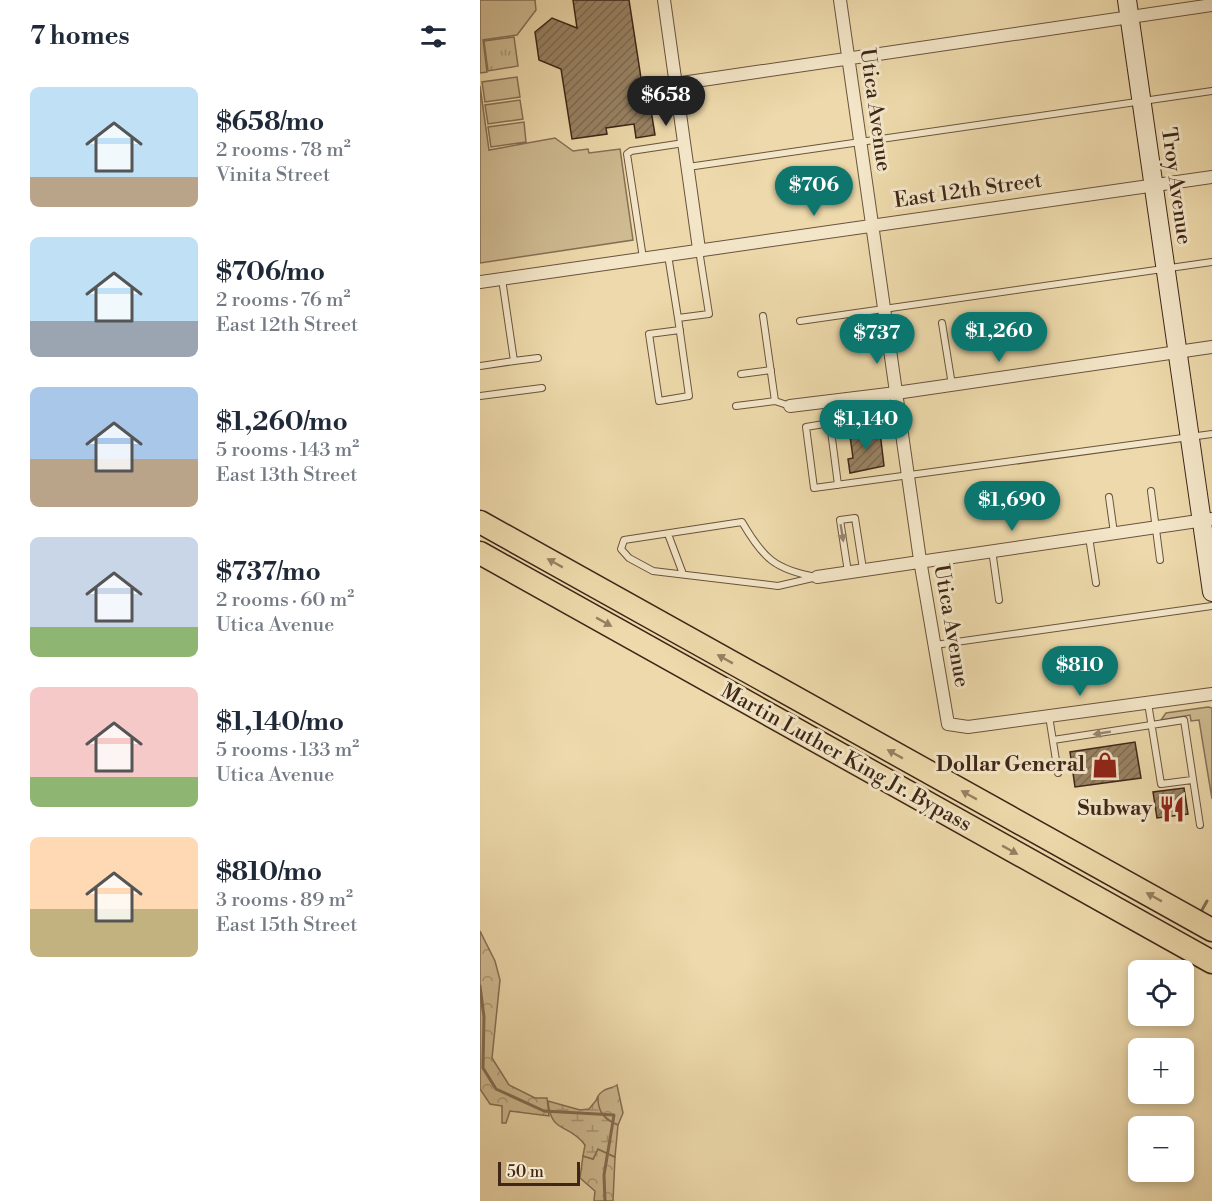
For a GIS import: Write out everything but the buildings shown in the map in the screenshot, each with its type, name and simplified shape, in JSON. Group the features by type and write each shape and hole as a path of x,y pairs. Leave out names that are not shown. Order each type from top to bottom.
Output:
{"highway":[{"name":"Martin Luther King Jr. Bypass","path":"480,522 1210,926"},
{"name":"Martin Luther King Jr. Bypass","path":"480,553 1212,962"}],"street":[{"path":"664,0 699,249"},
{"name":"Utica Avenue","path":"840,0 920,560 948,724 968,727 1049,716"},
{"path":"675,84 847,58 1128,8 1212,5"},
{"name":"Troy Avenue","path":"1128,8 1189,437 1207,520 1212,592"},
{"name":"East 12th Street","path":"480,282 1212,177"},
{"path":"790,406 952,386 1212,347"},
{"path":"817,577 920,560 1207,520"},
{"path":"1049,716 1212,694"}],"lane":[{"path":"687,167 1212,90"},
{"path":"643,258 627,154 631,151 684,143"},
{"path":"678,318 709,314 699,249"},
{"path":"668,254 680,330 689,396 659,400 649,334 680,330"},
{"path":"800,321 1212,262"},
{"path":"502,279 514,362"},
{"path":"764,316 775,401"},
{"path":"942,323 952,386"},
{"path":"480,366 538,358"},
{"path":"741,374 771,370"},
{"path":"480,396 542,388"},
{"path":"736,406 775,401 790,406"},
{"path":"838,485 830,423 806,427 814,488 908,478 1212,434"},
{"path":"1151,491 1160,560"},
{"path":"1110,497 1114,533"},
{"path":"848,572 840,520 855,518 863,569"},
{"path":"742,522 755,544 773,564 798,574 817,577 778,586 653,571 629,558 621,549 624,540 742,522"},
{"path":"668,534 683,574"},
{"path":"1089,537 1096,583"},
{"path":"992,550 999,600"},
{"path":"934,645 1212,606"},
{"path":"1148,702 1161,784 1192,780"},
{"path":"1049,716 1058,772"},
{"path":"1053,740 1184,720 1200,825"}],"green space":[{"path":"480,0 535,0 536,10 517,35 483,40 487,72 480,73"},
{"path":"514,37 518,66 488,71 484,41"},
{"path":"517,77 520,97 485,102 482,82"},
{"path":"480,86 489,150 555,138 573,151 588,149 589,153 620,149 633,240 480,263"},
{"path":"520,100 523,119 488,124 485,105"},
{"path":"524,122 526,142 491,147 488,127"},
{"path":"1212,708 1212,799 1199,720 1191,721 1190,715 1161,720 1166,713"},
{"path":"480,931 495,961 500,980 492,1058 509,1085 535,1098 547,1098 549,1116 510,1111 506,1123 502,1123 502,1106 490,1104 480,1089"},
{"path":"617,1085 623,1113 618,1125 604,1116 597,1106 598,1096 603,1091"},
{"path":"598,1098 599,1108 603,1115 618,1125 615,1157 598,1149 593,1159 583,1156 585,1145 579,1138 557,1124 550,1112 548,1101 580,1110 589,1109"},
{"path":"598,1149 615,1157 613,1201 594,1201 595,1191 580,1178 583,1156 593,1159"}],"waterway":[{"path":"1202,910 1207,901"},
{"path":"480,986 484,1017 483,1068 496,1089 544,1111 614,1115 604,1175 605,1201"}],"place":[{"name":"Dollar General","path":"1105,765"},
{"name":"Subway","path":"1172,809"}]}
